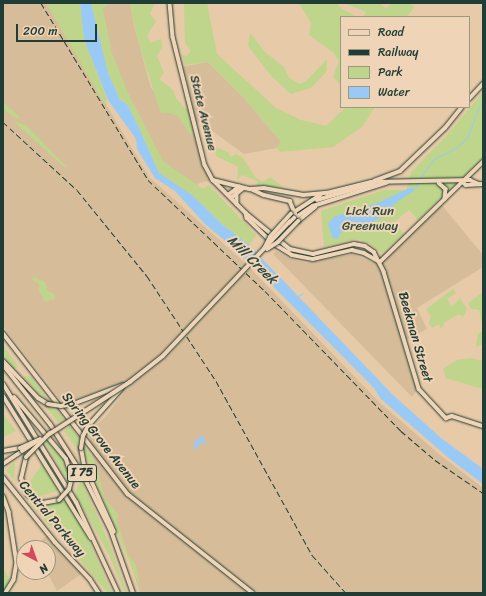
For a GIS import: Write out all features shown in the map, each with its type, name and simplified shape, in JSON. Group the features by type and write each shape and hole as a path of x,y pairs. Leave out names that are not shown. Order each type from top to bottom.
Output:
{"highway":[{"path":"4,364 22,385 38,398 48,404 61,406 106,395 130,382"},
{"path":"126,571 107,512 84,465 81,448 88,426 109,402 130,382"},
{"name":"I 75","path":"3,384 62,479 103,557 118,593"},
{"name":"I 75","path":"22,385 62,441 85,479 111,531 133,593"},
{"path":"8,391 66,459 72,477 69,490 59,500 43,503 28,495 21,478 26,457 50,433"},
{"path":"3,396 103,557"},
{"path":"3,402 15,415"},
{"path":"3,451 21,449 40,439"}],"main road":[{"name":"State Avenue","path":"170,3 173,36 205,165 213,180 246,213 247,218 273,243 292,256 313,258 352,250 364,252 380,262"},
{"path":"470,97 483,84"},
{"path":"261,253 270,237 295,210 311,200 327,193 370,182 400,171 440,133 461,108"},
{"path":"380,262 483,162"},
{"path":"400,171 398,178 403,182"},
{"path":"40,439 130,382 163,356 295,216 295,210 292,203 286,199 264,196 250,189 213,180"},
{"path":"370,182 463,182 466,185 481,184"},
{"path":"290,222 318,203 380,182"},
{"path":"261,253 278,242 318,203 389,182"},
{"path":"438,182 446,189 445,200"},
{"path":"230,197 240,187"},
{"path":"230,197 245,188"},
{"path":"250,189 264,188 303,195 327,193"},
{"path":"237,192 237,204"},
{"path":"130,382 175,345 311,200"},
{"name":"Beekman Street","path":"380,262 419,389 446,418 452,416 483,426"},
{"name":"Spring Grove Avenue","path":"3,333 128,494 253,593"},
{"path":"71,419 106,395"},
{"path":"3,464 21,449"},
{"name":"Central Parkway","path":"3,477 55,542 90,579 99,593"},
{"path":"3,496 9,512 17,563 14,580 6,593"}],"shaded area":[{"path":"3,3 46,3 149,177 244,262 379,402 440,455 483,488 483,593 140,593 125,546 95,477 89,432 106,416 126,390 120,382 109,389 64,404 3,326"},
{"path":"91,3 130,3 135,30 151,88 178,112 191,107 181,67 208,62 243,97 281,142 276,148 244,154 200,122 196,126 205,165 213,180 199,183 192,195 159,173"},
{"path":"440,203 483,255 483,267 417,308 427,329 402,342 417,390 412,397 273,254 276,251 291,259 307,263 353,254 373,263"},
{"path":"49,534 55,540 41,540"},
{"path":"56,542 84,572 57,591 51,580 56,580"}],"green space":[{"path":"46,3 80,3 84,39 107,99 105,105"},
{"path":"91,3 110,3 103,9 112,53 129,95 163,161 203,189 209,185 256,235 249,245 223,225 192,195 159,173 127,104 120,100 108,73"},
{"path":"130,3 155,3 150,14 156,21 147,36 151,43 161,39 162,47 157,56 164,73 159,79 173,90 176,98 188,112 194,135 190,135 178,116 170,113 162,114 159,108 137,38"},
{"path":"184,3 207,3 217,54 276,108 301,120 326,126 345,108 374,108 362,127 333,147 280,152 276,148 281,142 243,97 208,62 185,65 182,55 187,56 191,51 185,43"},
{"path":"299,3 338,3 339,7 355,16 340,16 340,84 333,77 339,61 334,53 309,35 311,23"},
{"path":"344,3 379,3 386,8 392,3 411,3 414,8 407,16 364,16 366,12"},
{"path":"250,33 265,52 284,67 289,78 300,84 306,81 327,59 326,72 311,88 291,94 272,77 248,46"},
{"name":"Lick Run Greenway","path":"483,92 483,157 418,220 409,210 394,222 404,234 382,253 369,243 357,239 324,247 321,211 384,190 406,190 411,172 447,135"},
{"path":"3,102 18,115 20,119 14,118 16,116 13,117 4,109"},
{"path":"13,121 26,125 67,167 63,166"},
{"path":"215,147 228,152 230,157 236,154 243,158 256,178 263,182 270,177 283,187 257,185 257,181 242,175 237,180 238,167 216,156"},
{"path":"35,277 45,282 48,291 55,294 55,299 45,302 38,289 40,285 31,279"},
{"path":"453,289 456,293 447,299 452,307 460,298 467,309 463,317 459,314 445,322 441,329 439,324 432,328 429,323 431,317 426,309"},
{"path":"482,293 483,328 479,310 471,309 468,303"},
{"path":"483,331 483,344 476,347 478,334"},
{"path":"3,345 18,367 14,369 3,355"},
{"path":"471,358 483,361 483,389 446,378 443,369 457,360"},
{"path":"23,376 31,377 49,401 37,392"},
{"path":"53,407 64,420 58,422 47,408"},
{"path":"3,414 16,431 3,437"},
{"path":"70,426 79,439 77,449 64,431"},
{"path":"48,440 65,461 69,470 69,484 45,442"},
{"path":"83,444 94,459 105,498 119,516 116,519 129,556 136,565 141,590 87,460"},
{"path":"15,462 14,477 16,482 6,470"},
{"path":"43,463 60,490 40,496 32,492 28,484"},
{"path":"81,479 110,545 127,593 125,593 109,555 75,494"},
{"path":"27,498 44,506 65,499 89,541 112,593 108,593 80,560 78,549 72,548 46,522"},
{"path":"3,567 10,581 5,593 3,593"}],"water":[{"name":"Mill Creek","path":"80,3 91,3 108,73 120,100 127,104 159,173 192,195 223,225 249,245 393,395 441,438 483,469 483,484 451,460 381,399 374,388 242,255 205,224 175,191 155,178 137,149 136,139 108,100 84,39"},
{"path":"412,187 415,190 394,204 387,214 360,229 340,233 338,239 333,238 328,224 334,217 377,203"},
{"path":"203,434 203,439 209,444 202,442 194,450 194,443"}],"waterway":[{"path":"419,179 434,159 456,148 467,138 479,107 483,103"},
{"path":"415,188 418,182"},
{"path":"298,296 303,293"}],"tunnel":[{"path":"296,216 317,200"}],"railway":[{"path":"41,3 148,180 265,291 401,431 435,460 483,493"},
{"path":"3,122 77,190 147,276 216,381 312,555 346,593"}]}
